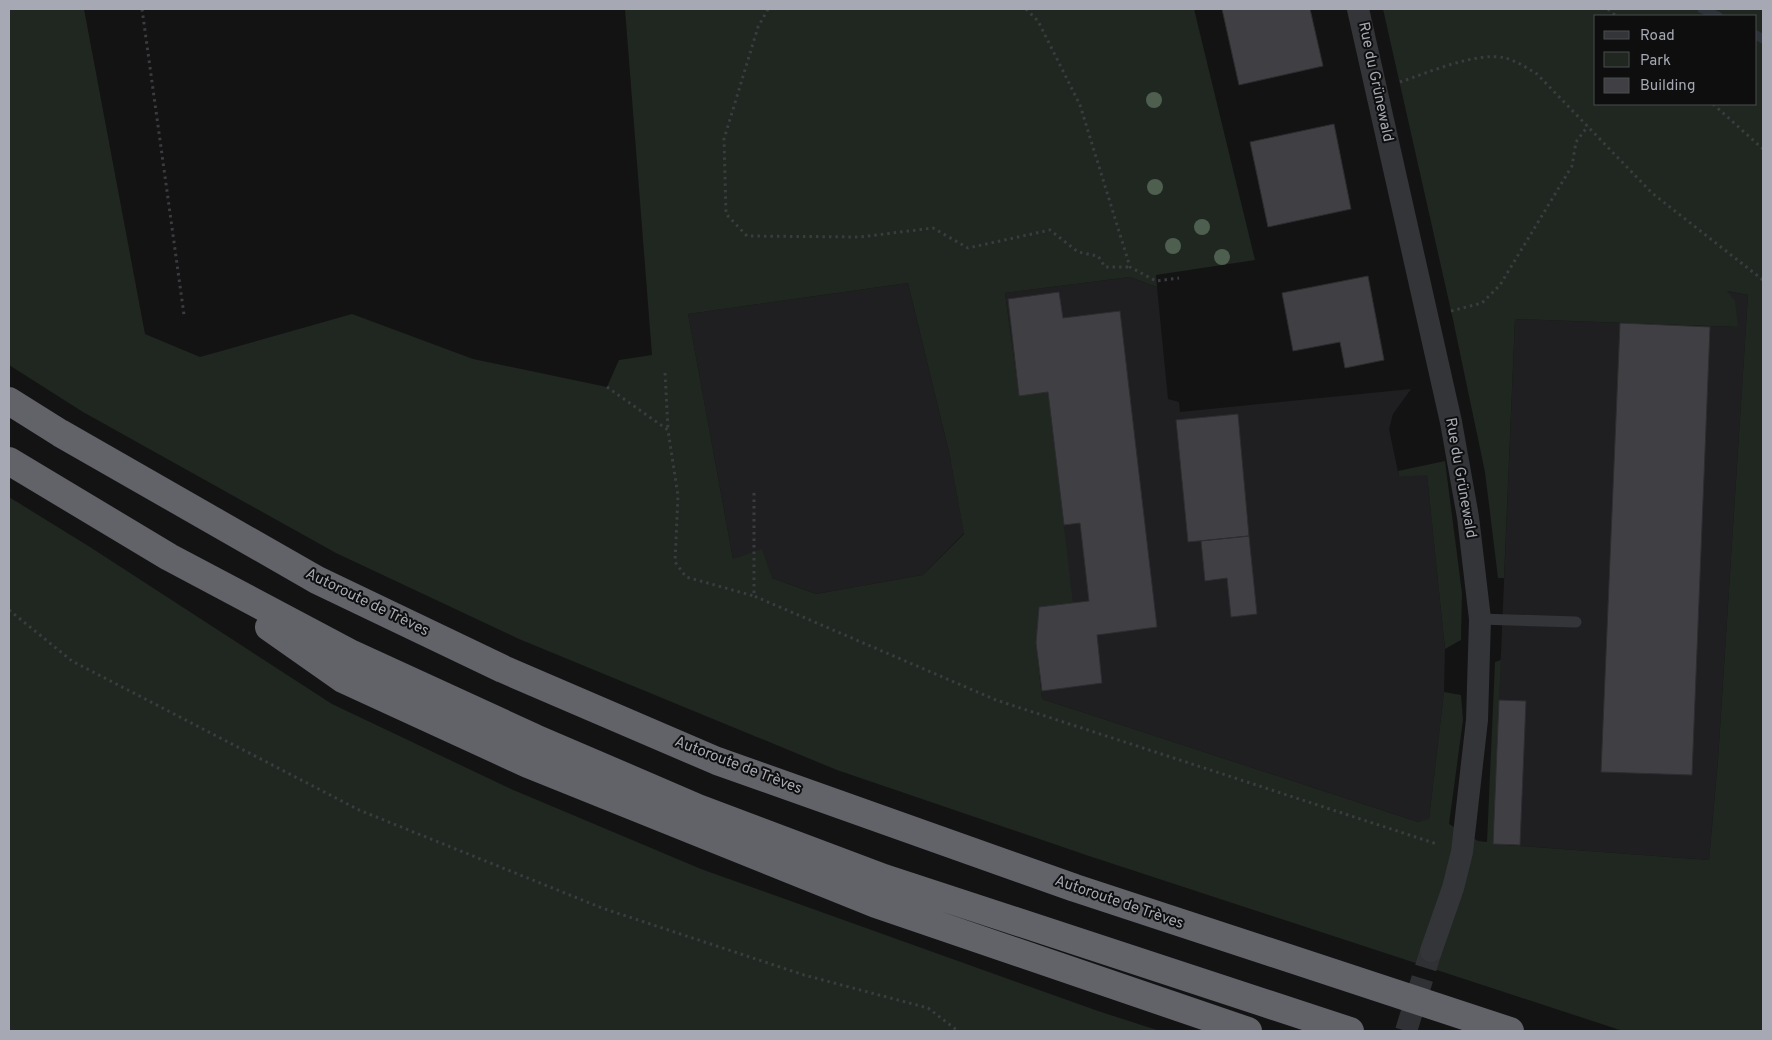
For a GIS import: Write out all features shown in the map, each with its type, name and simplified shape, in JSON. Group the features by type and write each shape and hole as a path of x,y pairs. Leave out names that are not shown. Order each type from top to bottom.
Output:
{"highway":[{"name":"Autoroute de Trèves","path":"9,401 60,433 318,580 504,669 717,761 1075,888 1510,1031"},
{"path":"9,461 169,557 352,654 535,738 698,808 884,878 1350,1031"},
{"path":"169,557 343,679 528,764 876,904 1248,1031"}],"street":[{"name":"Rue du Grünewald","path":"1358,9 1451,422 1468,517 1480,619 1477,720 1462,852 1453,888 1431,952"}],"lane":[{"path":"1480,619 1576,622"}],"path":[{"path":"142,9 184,315"},
{"path":"768,9 758,26 724,139 726,214 747,236 860,237 933,228 968,248 1050,230 1078,252 1098,256 1105,267 1130,267 1156,281 1179,278"},
{"path":"1026,9 1038,21 1080,105 1130,267"},
{"path":"1376,89 1485,57 1504,58 1520,64 1537,74 1652,193 1763,280"},
{"path":"1714,105 1763,149"},
{"path":"1428,317 1482,303 1500,285 1572,166 1576,142 1588,126"},
{"path":"665,373 668,430 678,496 675,562 686,577 754,596 996,700 1462,852"},
{"path":"607,387 668,430"},
{"path":"754,493 754,596"},
{"path":"9,610 72,661 359,810 602,908 804,975 928,1008 958,1031"}],"shaded area":[{"path":"1130,277 1157,287 1168,399 1179,402 1180,412 1411,389 1393,414 1389,429 1399,477 1427,474 1445,649 1444,692 1429,820 1418,822 1042,699 1036,643 1039,607 1073,603 1019,396 1005,293"},
{"path":"908,283 949,452 964,533 923,575 816,594 772,578 733,559 688,314"},
{"path":"1726,291 1748,295 1718,760 1709,860 1493,844 1515,319 1738,327"}],"green space":[{"path":"9,9 84,9 145,334 200,357 352,314 473,359 607,387 619,360 652,355 625,9 1194,9 1255,260 1156,275 1157,287 1130,277 1005,293 1019,395 1048,392 1073,603 1039,608 1036,643 1042,699 1418,822 1429,819 1444,692 1461,695 1463,720 1449,824 1478,841 1487,842 1495,662 1501,660 1493,844 1709,860 1718,760 1748,295 1727,291 1735,301 1738,327 1515,319 1504,578 1498,578 1485,472 1452,315 1383,9 1763,9 1763,1031 1623,1031 1086,855 837,770 519,639 336,553 83,412 9,365","holes":["908,283 949,452 964,534 923,575 816,594 772,578 762,549 733,559 688,314"]},
{"path":"1445,461 1462,593 1461,640 1445,649 1427,475 1399,477 1398,471"},
{"path":"9,497 90,547 332,704 511,789 701,869 1098,1011 1160,1031 9,1031"}],"building":[{"path":"1222,9 1310,9 1323,66 1239,85"},
{"path":"1334,124 1351,209 1268,227 1250,142"},
{"path":"1368,276 1384,360 1345,368 1340,342 1293,351 1282,293"},
{"path":"1059,292 1063,318 1120,311 1157,627 1097,635 1102,683 1042,691 1036,643 1039,607 1089,601 1080,523 1064,525 1048,392 1019,396 1008,299"},
{"path":"1620,323 1710,327 1692,775 1601,772"},
{"path":"1238,414 1249,536 1188,542 1176,420"},
{"path":"1249,536 1257,614 1231,617 1227,578 1205,581 1201,541"},
{"path":"1499,700 1526,701 1520,845 1493,844"}],"waterway":[{"path":"1702,9 1716,15"},
{"path":"1757,36 1763,39"}],"tunnel":[{"path":"1406,1031 1431,951"}]}
